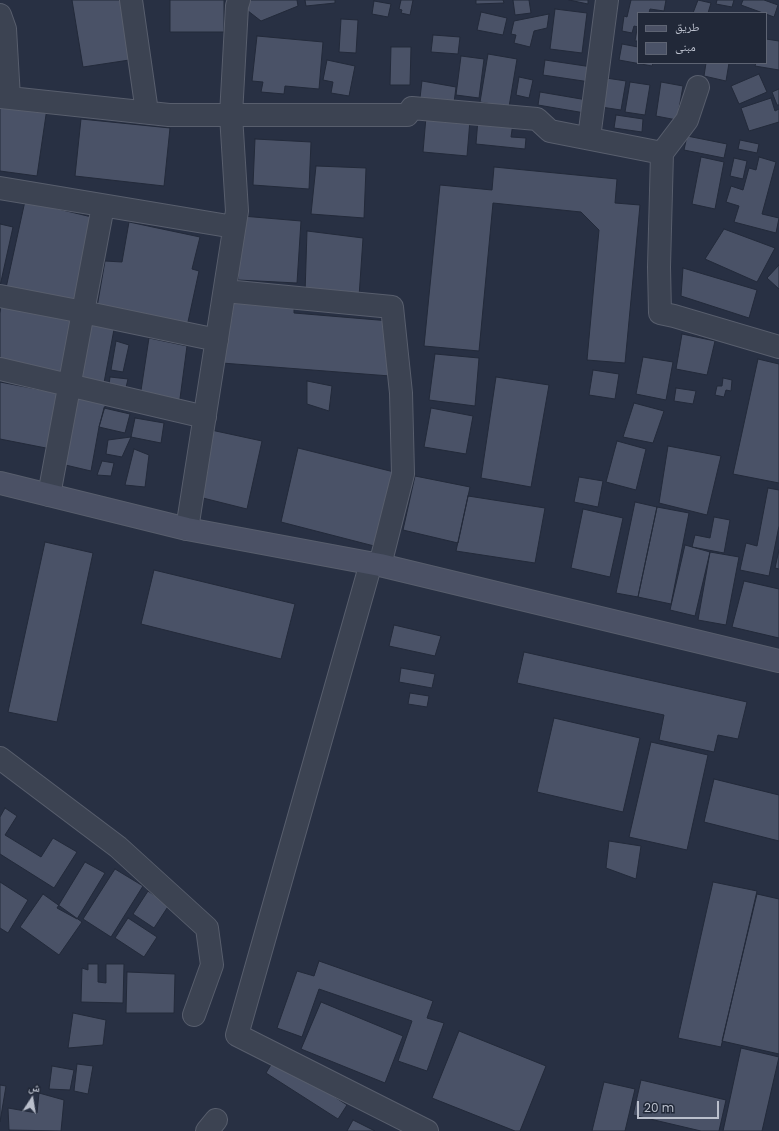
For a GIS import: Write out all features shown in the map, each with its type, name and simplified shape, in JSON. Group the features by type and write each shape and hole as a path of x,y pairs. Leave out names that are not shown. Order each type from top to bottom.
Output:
{"street":[{"path":"131,0 148,112"},
{"path":"187,529 237,211 231,115 237,6 239,0"},
{"path":"589,138 607,0"},
{"path":"0,15 5,29 4,97 169,115 407,115 412,108 537,119 550,131 662,153"},
{"path":"698,87 688,120 662,153 659,267 660,312 779,347"},
{"path":"0,188 234,227"},
{"path":"49,495 103,206"},
{"path":"225,291 392,307 401,393 403,474 237,1035 428,1131"},
{"path":"0,296 217,340"},
{"path":"0,369 205,417"},
{"path":"0,483 187,529 376,564 779,661"},
{"path":"0,758 118,847 207,928 212,965 194,1015"}],"building":[{"path":"72,0 126,0 136,59 83,67"},
{"path":"170,0 224,0 224,32 170,32"},
{"path":"249,0 297,0 298,6 261,21 243,7"},
{"path":"305,0 335,0 335,3 306,6"},
{"path":"401,0 413,0 410,15 401,13 402,10 399,9"},
{"path":"476,0 503,0 504,3 476,4"},
{"path":"513,0 529,0 531,13 515,15"},
{"path":"569,0 588,0 588,4"},
{"path":"631,0 666,0 664,11 650,9 649,12 637,12 637,27 634,26 632,33 622,31 624,16 627,17"},
{"path":"698,0 711,3 708,12 693,12"},
{"path":"717,0 734,0 732,7 716,4"},
{"path":"743,0 764,0 778,5 774,17 767,14 767,12 760,12 741,5"},
{"path":"374,1 391,4 388,17 372,14"},
{"path":"555,9 587,13 582,53 550,49"},
{"path":"481,12 507,18 503,35 477,30"},
{"path":"549,14 547,28 534,31 530,47 514,43 516,35 511,34 514,21"},
{"path":"341,19 358,20 356,53 339,52"},
{"path":"637,29 637,41 635,41"},
{"path":"433,35 460,37 458,54 431,52"},
{"path":"257,36 323,42 319,89 285,86 284,94 261,92 263,82 252,81"},
{"path":"767,39 779,41 779,70 755,66 756,64 767,64"},
{"path":"622,44 637,47 637,63 619,60"},
{"path":"391,47 411,47 410,85 390,85"},
{"path":"488,54 517,59 509,107 480,102"},
{"path":"461,56 484,59 479,98 456,95"},
{"path":"327,60 355,66 349,96 331,93 333,82 323,80"},
{"path":"545,60 592,67 590,82 543,75"},
{"path":"641,64 653,64 652,66"},
{"path":"706,64 729,64 726,81 704,76"},
{"path":"759,74 767,92 739,104 731,86"},
{"path":"519,77 533,80 529,98 516,95"},
{"path":"606,78 626,81 621,110 601,107"},
{"path":"422,81 456,87 454,103 420,98"},
{"path":"630,82 650,85 645,115 625,112"},
{"path":"661,82 683,86 677,120 656,116"},
{"path":"779,89 779,105 777,105 772,92"},
{"path":"540,92 587,100 585,113 538,105"},
{"path":"771,98 775,111 779,109 779,122 749,131 741,108"},
{"path":"0,101 47,108 37,176 0,171"},
{"path":"616,115 643,119 642,132 614,128"},
{"path":"426,117 470,120 467,156 423,152"},
{"path":"81,119 170,128 164,186 75,176"},
{"path":"478,119 513,123 511,137 526,138 525,149 476,144"},
{"path":"687,136 727,144 724,158 684,150"},
{"path":"255,139 311,142 309,189 253,185"},
{"path":"740,140 759,144 757,153 738,149"},
{"path":"701,157 724,162 715,209 692,204"},
{"path":"759,157 776,162 762,214 779,218 776,233 734,222 739,206 726,202 731,186 743,190 749,168 756,170"},
{"path":"734,158 747,161 743,179 730,176"},
{"path":"316,166 366,168 364,218 311,214"},
{"path":"494,167 617,179 615,203 640,205 625,363 587,360 599,230 581,212 493,203 479,351 424,346 440,185 492,190"},
{"path":"25,201 100,219 81,304 6,288"},
{"path":"242,216 301,221 297,283 238,280"},
{"path":"129,222 200,237 192,269 199,271 186,331 96,313 105,261 122,262"},
{"path":"0,224 13,227 0,286"},
{"path":"724,229 775,248 757,282 705,259"},
{"path":"307,231 363,238 359,297 305,294"},
{"path":"779,265 779,289 767,278"},
{"path":"683,268 757,290 749,318 681,296"},
{"path":"230,293 294,302 294,313 390,321 390,376 222,363"},
{"path":"1,305 76,320 65,378 0,364"},
{"path":"86,319 115,324 103,388 72,381"},
{"path":"682,334 715,341 707,375 676,369"},
{"path":"149,338 187,346 179,406 140,397"},
{"path":"116,341 129,345 123,372 111,370"},
{"path":"435,354 479,358 475,406 429,400"},
{"path":"643,357 673,362 666,400 636,394"},
{"path":"758,359 779,364 779,483 733,474"},
{"path":"593,370 619,374 615,399 589,395"},
{"path":"110,377 128,379 124,396 108,392"},
{"path":"496,377 549,385 531,487 481,478"},
{"path":"723,378 732,380 731,391 726,390 724,397 715,395 717,386 722,386"},
{"path":"307,381 332,386 329,411 307,404"},
{"path":"0,382 62,394 51,449 0,439"},
{"path":"676,388 696,391 693,404 674,401"},
{"path":"73,395 106,403 99,427 91,471 57,463"},
{"path":"634,403 664,411 653,443 623,437"},
{"path":"104,408 130,414 125,433 99,427"},
{"path":"431,408 473,416 466,454 424,447"},
{"path":"135,418 164,423 161,443 131,437"},
{"path":"211,430 262,441 247,509 199,497"},
{"path":"131,437 122,457 106,454 108,440"},
{"path":"617,441 646,449 636,490 606,482"},
{"path":"668,446 721,456 707,515 659,503"},
{"path":"298,448 398,473 378,547 281,522"},
{"path":"134,449 149,455 145,487 125,485"},
{"path":"102,461 114,463 111,476 97,475"},
{"path":"415,476 470,487 458,543 403,530"},
{"path":"579,477 603,481 598,507 574,502"},
{"path":"768,488 779,490 779,526 769,576 740,570 746,543 757,546"},
{"path":"468,496 545,508 535,563 456,551"},
{"path":"635,502 657,507 638,597 616,593"},
{"path":"657,507 689,513 671,604 638,597"},
{"path":"583,509 623,518 610,577 571,568"},
{"path":"714,517 730,520 724,553 692,547 695,535 710,538"},
{"path":"45,542 93,553 57,722 8,712"},
{"path":"685,545 710,552 695,616 670,610"},
{"path":"779,550 779,569 775,568"},
{"path":"710,552 739,557 726,625 698,620"},
{"path":"154,570 295,604 281,659 141,624"},
{"path":"744,581 779,589 779,638 732,627"},
{"path":"394,625 441,636 435,656 389,646"},
{"path":"524,652 747,702 738,739 718,735 714,752 659,740 664,715 517,683"},
{"path":"401,668 435,674 432,688 399,682"},
{"path":"410,693 429,696 427,707 408,704"},
{"path":"554,718 640,738 623,812 537,792"},
{"path":"651,742 708,755 687,850 629,837"},
{"path":"714,779 779,795 779,841 704,822"},
{"path":"5,808 17,816 5,835 41,857 53,838 77,852 54,888 0,854 0,817"},
{"path":"609,841 641,846 636,879 606,868"},
{"path":"85,862 105,873 77,919 57,908"},
{"path":"115,869 143,886 111,937 83,919"},
{"path":"0,882 28,900 8,933 0,928"},
{"path":"713,882 757,891 721,1047 678,1038"},
{"path":"148,891 169,905 154,928 133,914"},
{"path":"43,894 82,922 59,955 20,927"},
{"path":"757,894 779,899 779,1054 722,1041"},
{"path":"128,918 157,937 144,957 115,938"},
{"path":"319,961 433,1001 427,1018 444,1023 427,1071 398,1061 412,1021 319,989 302,1037 277,1028 297,971 314,976"},
{"path":"88,964 98,964 98,982 106,983 106,964 124,964 123,1003 81,1002 82,968 88,970"},
{"path":"127,972 175,974 174,1013 126,1013"},
{"path":"321,1002 403,1036 385,1083 301,1049"},
{"path":"73,1013 106,1020 103,1045 68,1048"},
{"path":"459,1031 546,1066 520,1131 515,1131 432,1098"},
{"path":"741,1048 779,1057 762,1131 723,1131"},
{"path":"275,1058 347,1105 338,1119 266,1073"},
{"path":"77,1064 93,1066 88,1094 74,1091"},
{"path":"52,1066 74,1070 70,1090 49,1089"},
{"path":"641,1080 726,1100 719,1131 701,1131 633,1115"},
{"path":"604,1082 635,1089 625,1131 592,1131"},
{"path":"0,1085 6,1086 0,1122"},
{"path":"39,1093 64,1100 61,1131 9,1130 8,1108 37,1113"},
{"path":"353,1120 375,1131 347,1131"}]}
